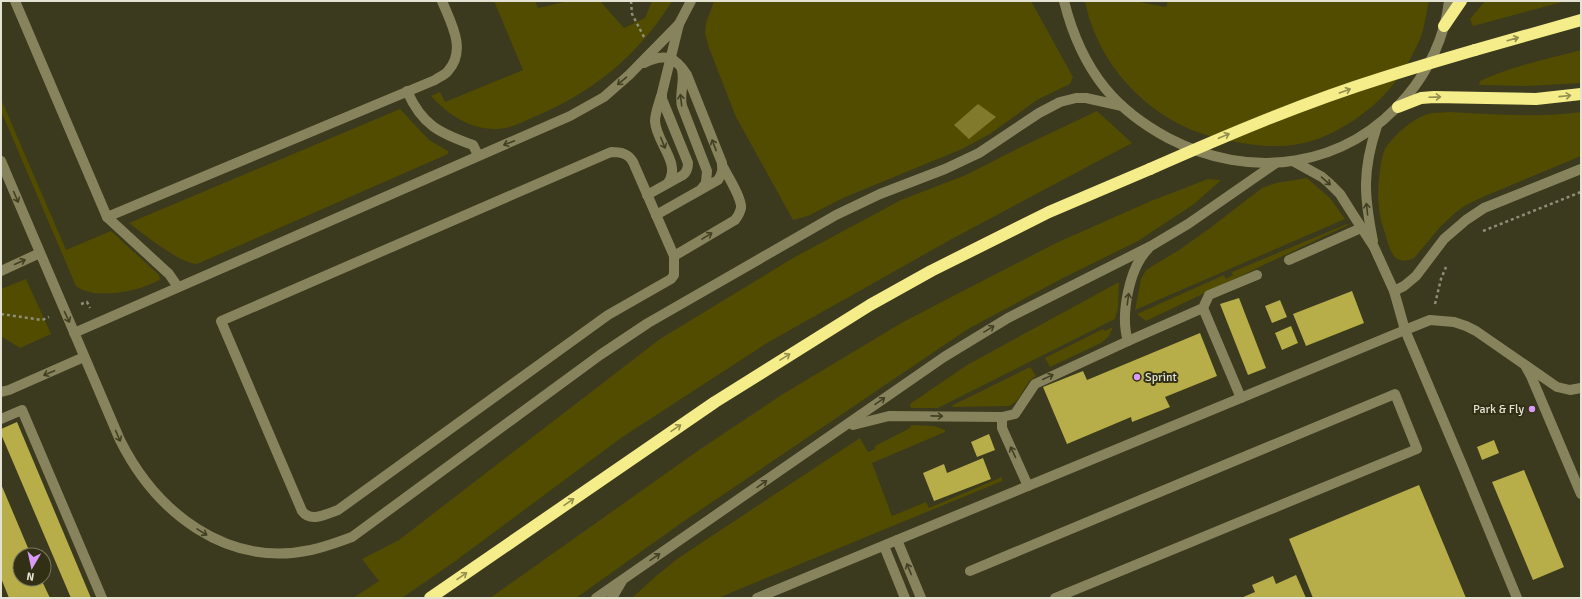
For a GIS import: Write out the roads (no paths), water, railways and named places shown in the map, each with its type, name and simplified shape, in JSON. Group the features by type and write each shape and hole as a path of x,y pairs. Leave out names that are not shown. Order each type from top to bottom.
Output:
{"highway":[{"path":"1444,26 1461,1"},
{"path":"430,598 715,402 870,305 1049,212 1150,170 1228,135 1301,106 1381,78 1581,20"},
{"path":"1398,107 1421,98 1434,97 1536,99 1581,94"}],"street":[{"path":"15,1 106,217 169,274 178,287"},
{"path":"106,217 435,80 448,72 454,63 458,48 456,35 442,1"},
{"path":"74,333 478,155 523,138 570,116 604,97 629,75 679,24 691,1"},
{"path":"1064,1 1068,18 1081,51 1092,70 1105,89 1139,121 1186,147 1236,162 1276,163 1293,161 1327,153 1377,126 1398,107 1413,89 1437,48 1444,26 1449,1"},
{"path":"668,183 672,177 672,165 655,122 662,93 676,62 679,24"},
{"path":"640,64 654,59 664,58 676,62 687,75 722,163 740,200 741,207 735,220 674,256"},
{"path":"676,62 683,78 680,91 682,106 707,171 706,183 702,188"},
{"path":"407,91 421,117 438,131 473,145 478,155"},
{"path":"647,195 686,172 688,163 663,104 662,93"},
{"path":"1,161 120,440 130,461 146,484 177,516 205,535 240,548 264,552 287,553 310,550 334,544 352,537 594,360 648,323 836,215 880,194 945,169 979,153 1039,113 1060,102 1076,98 1086,98 1122,106"},
{"path":"1374,247 1369,221 1365,181 1370,147 1377,126"},
{"path":"611,152 619,152 631,158 647,195 674,256 674,275 667,282 608,315 338,510 314,517 309,517 302,511 221,322 611,152"},
{"path":"1293,161 1330,183 1340,194 1374,247 1394,291 1404,330 1517,598"},
{"path":"656,215 718,180 723,170 722,163"},
{"path":"596,598 944,357 1008,318 1151,246 1188,224 1276,163"},
{"path":"1394,291 1404,286 1416,276 1444,239 1466,220 1484,208 1581,169"},
{"path":"1290,260 1361,228"},
{"path":"1128,340 1124,330 1130,287 1137,264 1142,255 1151,246"},
{"path":"1,271 40,253"},
{"path":"843,428 868,420 889,416 1002,417 1015,414 1035,384 1128,340 1203,308 1209,295 1257,275"},
{"path":"1203,308 1241,398"},
{"path":"758,598 1430,320 1454,322 1471,329 1557,387 1570,390 1581,388"},
{"path":"4,392 84,357"},
{"path":"1522,363 1531,376 1581,494"},
{"path":"970,571 1395,394 1417,448 1055,598"},
{"path":"1,418 22,410 102,598"},
{"path":"1002,417 1002,428 1028,486"},
{"path":"897,540 921,598"},
{"path":"884,546 905,598"},
{"path":"612,598 623,580"}],"place":[{"name":"Sprint","path":"1137,377"},
{"name":"Park & Fly","path":"1532,409"}]}
